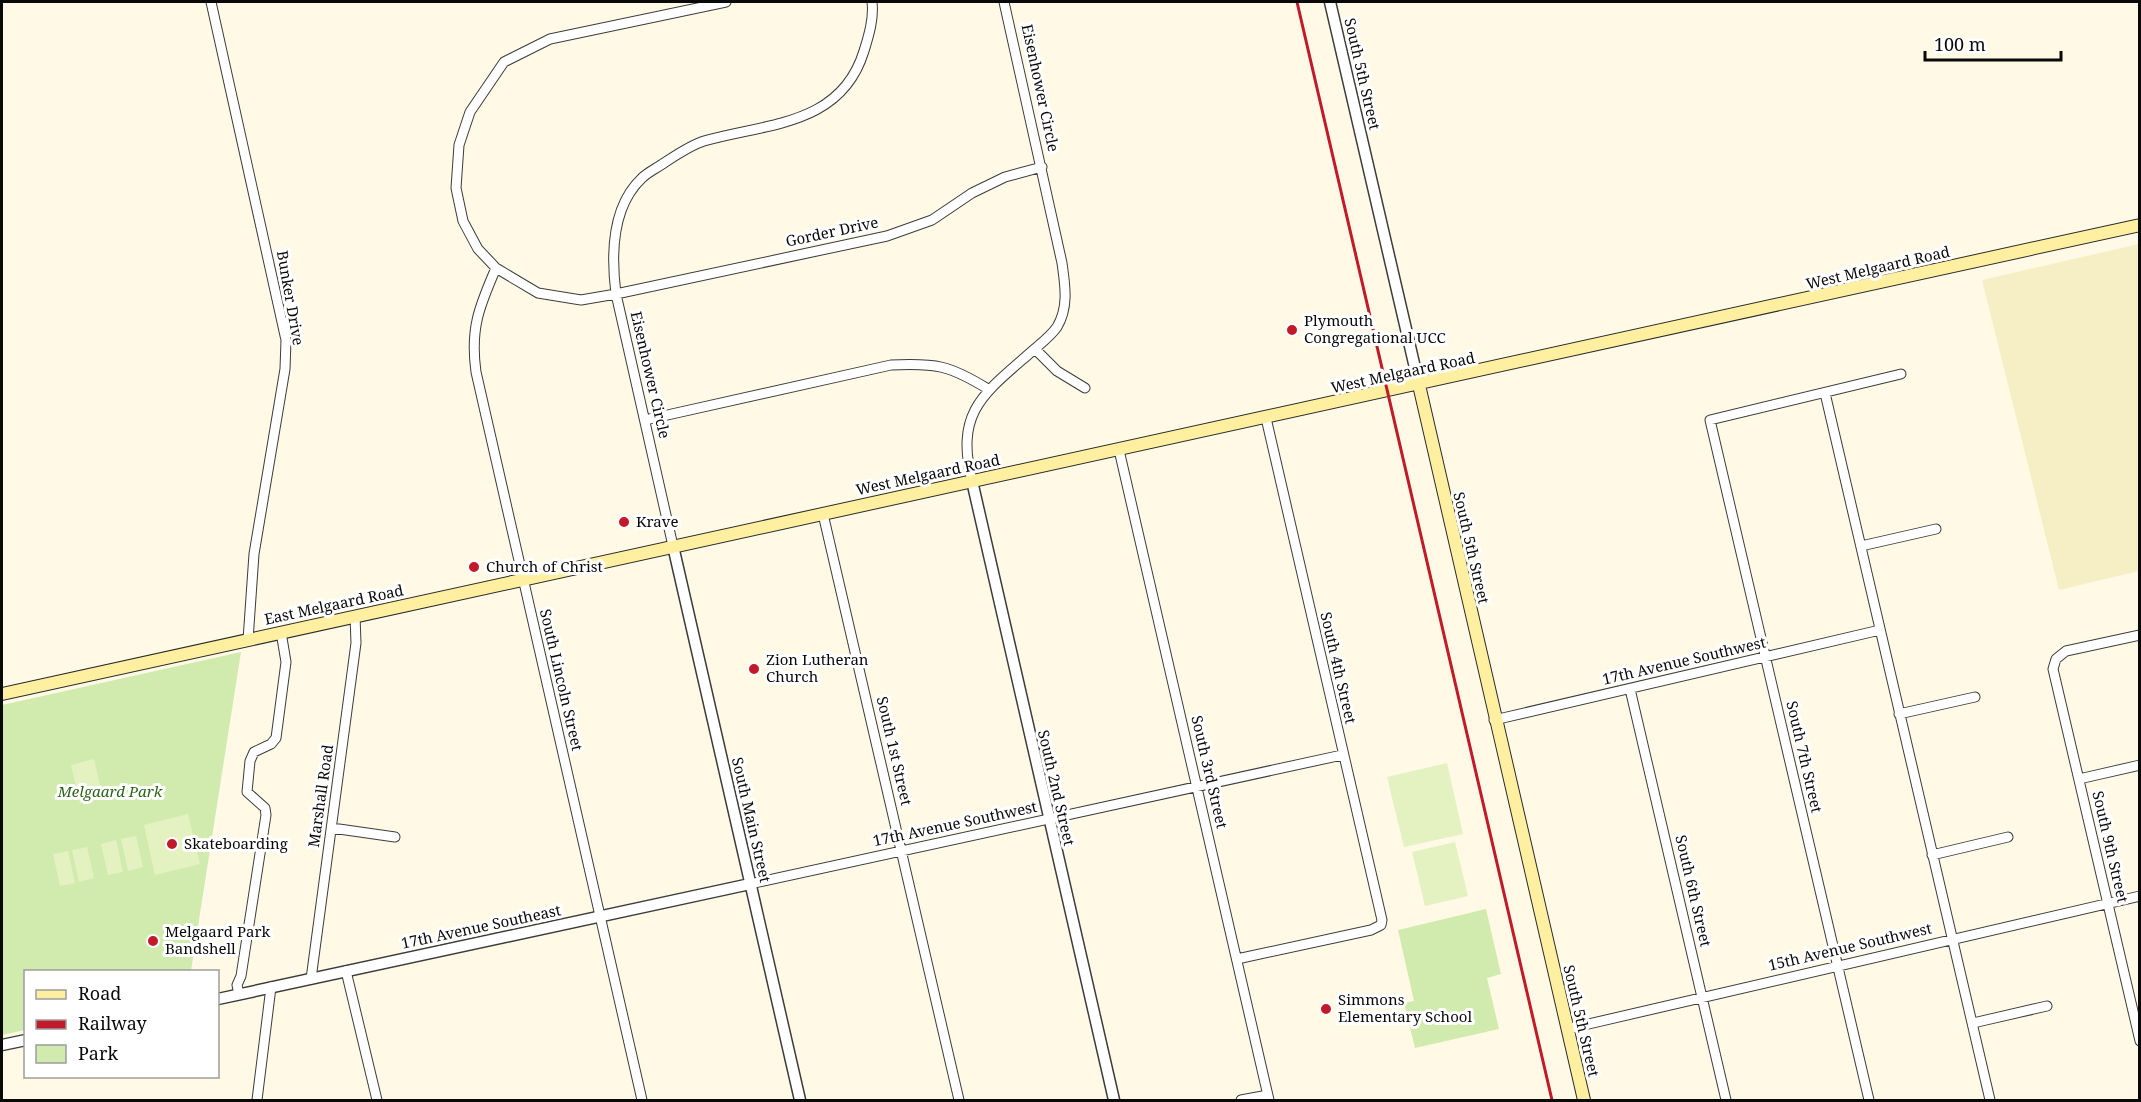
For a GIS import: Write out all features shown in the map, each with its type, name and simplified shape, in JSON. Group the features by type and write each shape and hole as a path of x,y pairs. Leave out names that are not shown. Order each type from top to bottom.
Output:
{"main road":[{"name":"West Melgaard Road","path":"673,546 1419,385 2139,225"},
{"name":"South 5th Street","path":"1419,385 1494,720 1584,1101"},
{"name":"East Melgaard Road","path":"2,694 673,546"}],"street":[{"name":"Bunker Drive","path":"211,2 286,340 285,369 254,554 248,640"},
{"name":"Eisenhower Circle","path":"673,546 616,294 581,300 538,293 496,268 478,249 463,221 456,188 459,145 470,112 504,62 550,39 726,2"},
{"path":"616,294 614,247 618,219 627,197 641,179 702,142 792,121 834,99 850,82 861,63 869,35 872,2"},
{"name":"Eisenhower Circle","path":"972,481 966,444 976,407 988,389 1057,327 1066,299 1062,263 1042,167 1004,2"},
{"name":"South 5th Street","path":"1330,2 1419,385"},
{"name":"Gorder Drive","path":"616,294 887,236 932,220 972,193 1005,177 1042,167"},
{"name":"South Lincoln Street","path":"496,268 475,322 472,345 522,579 642,1101"},
{"path":"1035,349 1058,371 1085,388"},
{"path":"645,420 891,365 932,363 961,373 988,389"},
{"path":"1901,374 1825,393 1990,1101"},
{"name":"South 7th Street","path":"1825,393 1710,420 1869,1101"},
{"name":"South 4th Street","path":"1237,959 1371,930 1381,925 1266,418"},
{"name":"South 3rd Street","path":"1119,450 1269,1098"},
{"name":"South 2nd Street","path":"972,481 1114,1101"},
{"name":"South 1st Street","path":"823,514 959,1101"},
{"path":"1861,546 1936,529"},
{"name":"South Main Street","path":"673,546 800,1101"},
{"name":"Marshall Road","path":"310,979 356,643 356,616"},
{"name":"17th Avenue Southwest","path":"1494,720 1880,630"},
{"path":"239,994 237,985 241,976 266,815 265,808 247,792 249,761 254,752 271,744 276,738 286,662 281,632"},
{"name":"South 9th Street","path":"2139,635 2066,651 2056,659 2053,669 2137,1023 2139,1041"},
{"name":"South 6th Street","path":"1630,689 1726,1101"},
{"path":"1899,714 1975,697"},
{"name":"17th Avenue Southwest","path":"750,884 1342,755"},
{"path":"2079,779 2139,765"},
{"path":"332,828 395,837"},
{"path":"1932,855 2008,837"},
{"name":"17th Avenue Southeast","path":"219,999 750,884"},
{"name":"15th Avenue Southwest","path":"1567,1029 2139,896"},
{"path":"346,971 377,1101"},
{"path":"257,1101 271,987"},
{"path":"1973,1023 2047,1006"},
{"path":"2,1045 24,1040"},
{"path":"1241,1101 1269,1098"}],"shaded area":[{"path":"2139,244 2139,571 2059,590 1982,280"}],"green space":[{"name":"Melgaard Park","path":"241,652 191,970 24,970 24,1030 2,1035 2,705"},
{"path":"94,759 103,798 80,803 71,765"},
{"path":"1447,763 1463,834 1404,847 1387,777"},
{"name":"Skateboarding","path":"188,814 200,864 155,875 144,825"},
{"path":"136,836 143,867 128,871 121,839"},
{"path":"116,840 123,872 108,875 101,844"},
{"path":"1455,842 1468,896 1425,906 1412,852"},
{"path":"87,847 94,878 79,882 72,850"},
{"path":"68,851 75,883 60,886 53,854"},
{"path":"1486,909 1501,974 1487,978 1499,1029 1415,1048 1404,1003 1414,1001 1398,930"}],"railway":[{"path":"1297,2 1552,1100"}],"place":[{"name":"Plymouth Congregational UCC","path":"1292,330"},
{"name":"Krave","path":"624,522"},
{"name":"Church of Christ","path":"474,567"},
{"name":"Zion Lutheran Church","path":"754,669"},
{"name":"Skateboarding","path":"172,844"},
{"name":"Melgaard Park Bandshell","path":"153,941"},
{"name":"Simmons Elementary School","path":"1326,1009"}]}
